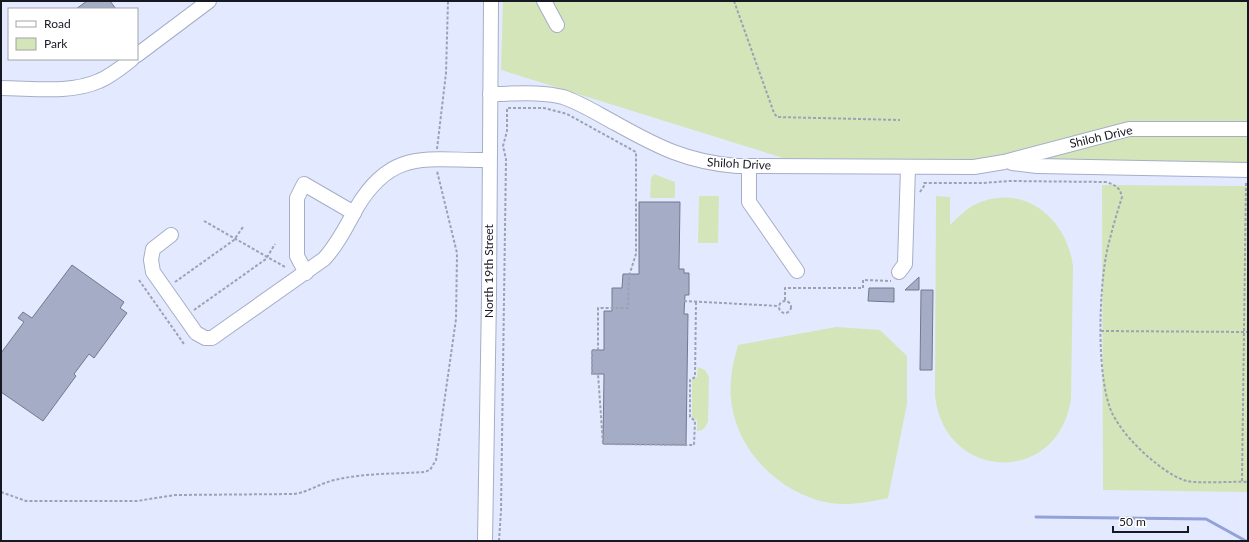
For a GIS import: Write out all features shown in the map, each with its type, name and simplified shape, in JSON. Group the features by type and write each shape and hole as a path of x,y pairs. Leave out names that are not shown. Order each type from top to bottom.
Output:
{"street":[{"name":"North 19th Street","path":"485,541 489,297 491,1"},
{"path":"544,1 557,24"},
{"path":"138,55 206,2"},
{"path":"1,88 68,88 83,86 108,77 131,60"},
{"name":"Shiloh Drive","path":"490,94 544,94 562,97 581,104 660,147 689,159 720,165 970,167 1004,162 1129,129 1248,129"},
{"path":"171,235 156,245 151,254 153,272 184,317 200,336 212,338 306,273 330,253 374,182 393,167 408,162 489,160"},
{"name":"Shiloh Drive","path":"1004,162 1037,166 1247,174"},
{"path":"749,166 749,202 797,271"},
{"path":"896,276 905,264 908,167"},
{"path":"306,273 297,256 297,198 304,184 354,212"}],"path":[{"path":"1,492 26,502 137,501 175,495 294,494 306,493 324,483 340,479 424,472 430,470 436,460 456,314 456,249 436,161 446,73 448,1"},
{"path":"734,1 774,113 777,117 900,120"},
{"path":"500,541 502,511 506,183 506,159 503,146 506,131 507,108 544,108 567,114 636,152 636,254 628,276 628,308 598,308 598,350 592,350 592,374 598,374 603,444 694,445 695,421 690,417 690,380 695,377 696,302"},
{"path":"1242,482 1247,174"},
{"path":"919,193 924,186 924,183 983,184 1010,181 1106,182 1115,184 1120,190 1122,197 1106,256 1101,291 1105,387 1113,415 1128,439 1166,471 1188,481 1248,482"},
{"path":"204,220 285,267"},
{"path":"154,300 169,286 235,239 243,227"},
{"path":"184,317 267,257 275,244"},
{"path":"785,300 785,288 863,288 863,280 896,276"},
{"path":"139,280 184,344"},
{"path":"779,306 781,302 785,300"},
{"path":"779,306 783,313 790,310 790,303 785,300"},
{"path":"684,301 779,306"},
{"path":"1102,331 1248,332"}],"green space":[{"path":"503,1 1248,1 1248,163 783,158 501,70"},
{"path":"654,174 675,182 675,198 650,198 651,178"},
{"path":"1102,185 1248,186 1248,492 1103,490"},
{"path":"699,196 719,196 718,243 698,243"},
{"path":"936,196 950,197 950,225 962,213 972,206 994,198 1011,198 1026,202 1040,209 1052,220 1062,233 1069,249 1073,266 1071,399 1062,428 1046,448 1025,459 1002,462 979,458 958,445 943,424 935,396"},
{"path":"836,327 880,330 907,356 907,404 888,498 859,503 837,504 812,498 794,490 778,480 751,452 742,436 735,418 731,399 731,379 738,345"},
{"path":"698,367 705,370 709,377 708,421 704,428 697,431 697,420 692,418 692,380 697,377"}],"building":[{"path":"87,1 110,1 115,8 77,8"},
{"path":"639,202 680,202 679,269 684,269 684,273 689,273 689,295 685,295 684,314 688,314 686,445 603,444 604,374 592,374 592,350 604,350 604,311 612,311 612,288 622,288 623,274 639,274"},
{"path":"72,265 124,302 120,308 127,313 94,358 89,354 74,374 76,376 43,421 1,392 1,353 24,322 18,318 23,312 32,318"},
{"path":"919,277 919,290 905,290"},
{"path":"869,288 894,288 894,302 868,301"},
{"path":"921,290 933,290 932,370 920,370"}],"waterway":[{"path":"1036,517 1206,519 1246,541"}]}
